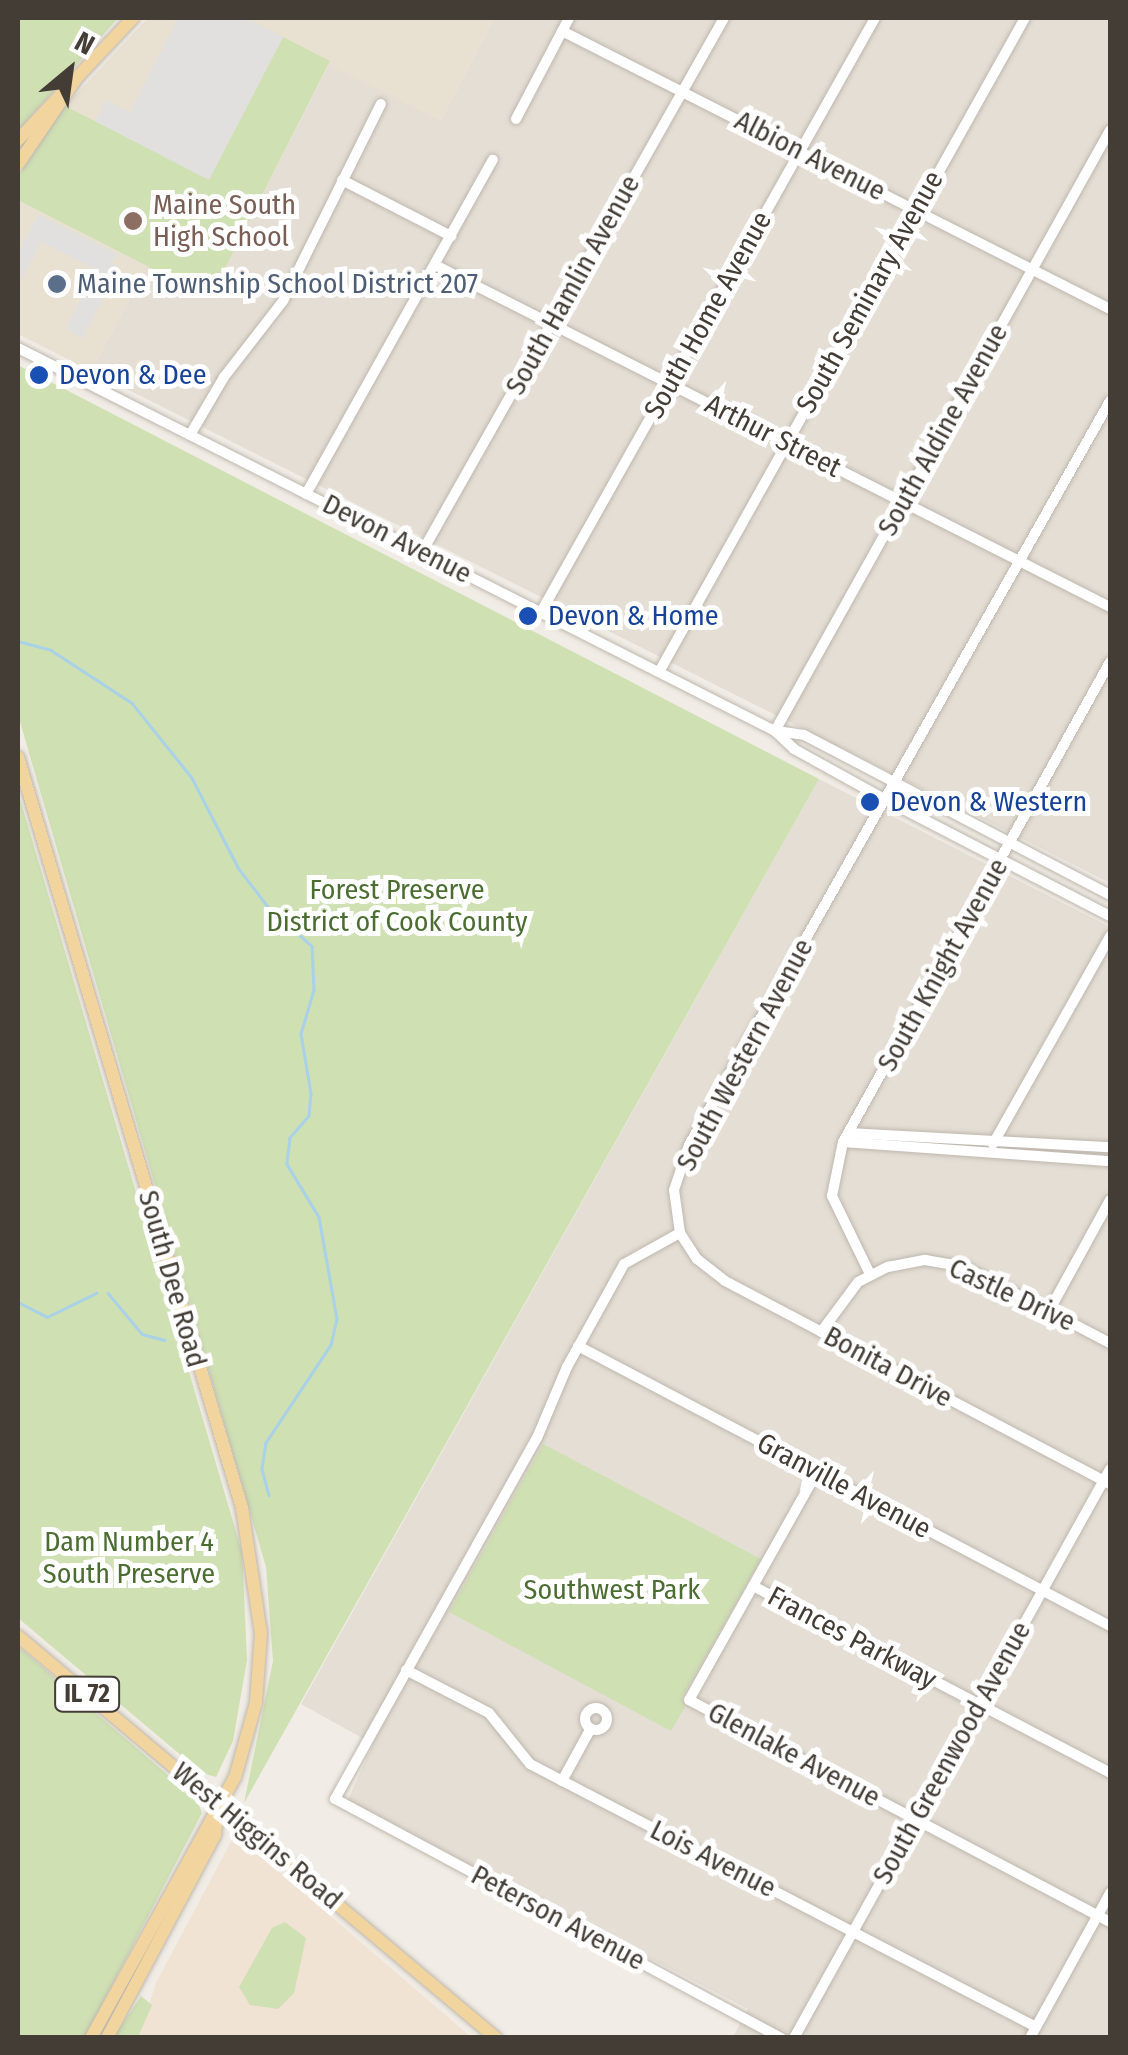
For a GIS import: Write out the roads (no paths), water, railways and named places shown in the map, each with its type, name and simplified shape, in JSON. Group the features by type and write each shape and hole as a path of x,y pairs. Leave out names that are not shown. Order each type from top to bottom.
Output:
{"main road":[{"path":"18,140 133,18"},
{"path":"18,164 78,76"},
{"name":"South Dee Road","path":"18,757 242,1508 258,1598 260,1670 248,1739 219,1803"},
{"name":"West Higgins Road","path":"18,1636 496,2038"},
{"path":"91,2038 219,1803"},
{"path":"106,2038 215,1834 219,1803"}],"street":[{"path":"516,119 569,18"},
{"name":"South Hamlin Avenue","path":"422,552 724,18"},
{"name":"South Home Avenue","path":"540,612 875,18"},
{"name":"South Seminary Avenue","path":"659,672 1025,18"},
{"name":"Albion Avenue","path":"562,32 1110,309"},
{"path":"190,435 224,377 283,301 381,104"},
{"name":"South Aldine Avenue","path":"775,731 1110,130"},
{"path":"306,494 493,160"},
{"path":"342,180 451,236"},
{"name":"Arthur Street","path":"435,265 1110,607"},
{"name":"Devon Avenue","path":"18,348 775,731 794,749 886,800 1110,916"},
{"name":"South Western Avenue","path":"680,1233 674,1190 689,1145 1110,400"},
{"name":"South Knight Avenue","path":"870,1274 832,1196 846,1138 1110,662"},
{"name":"Devon Avenue","path":"775,731 804,735 1110,895"},
{"path":"988,1155 1110,936"},
{"path":"846,1138 1110,1147"},
{"path":"846,1138 988,1155 1110,1161"},
{"path":"1049,1311 1110,1200"},
{"path":"406,1670 538,1438 578,1346 631,1256 680,1233"},
{"name":"Bonita Drive","path":"680,1233 710,1271 1107,1482"},
{"name":"Castle Drive","path":"820,1332 848,1291 870,1274 914,1260 952,1263 1110,1343"},
{"name":"Granville Avenue","path":"578,1346 1110,1626"},
{"name":"South Greenwood Avenue","path":"794,2038 1107,1482 1110,1470"},
{"path":"753,1586 817,1472"},
{"name":"Glenlake Avenue","path":"753,1586 689,1700 1110,1922"},
{"name":"Frances Parkway","path":"753,1586 1110,1773"},
{"name":"Lois Avenue","path":"406,1670 489,1712 530,1764 853,1932 1033,2032"},
{"name":"Peterson Avenue","path":"406,1670 335,1799 781,2038"},
{"path":"562,1781 591,1728"},
{"path":"1033,2032 1110,1893"}],"waterway":[{"path":"18,641 51,650 132,703 192,778 239,869 269,908 312,946 314,990 301,1034 311,1093 309,1116 290,1138 287,1164 319,1217 337,1319 331,1345 266,1443 262,1469 269,1495"},
{"path":"18,1302 47,1317 96,1293"},
{"path":"108,1293 142,1334 164,1340"}],"place":[{"name":"Maine South High School","path":"133,221"},
{"name":"Maine Township School District 207","path":"57,284"},
{"name":"Devon & Dee","path":"39,375"},
{"name":"Devon & Home","path":"528,616"},
{"name":"Devon & Western","path":"870,802"}],"park label":[{"name":"Forest Preserve District of Cook County","path":"397,906"},
{"name":"Dam Number 4 South Preserve","path":"129,1558"},
{"name":"Southwest Park","path":"612,1590"}]}
